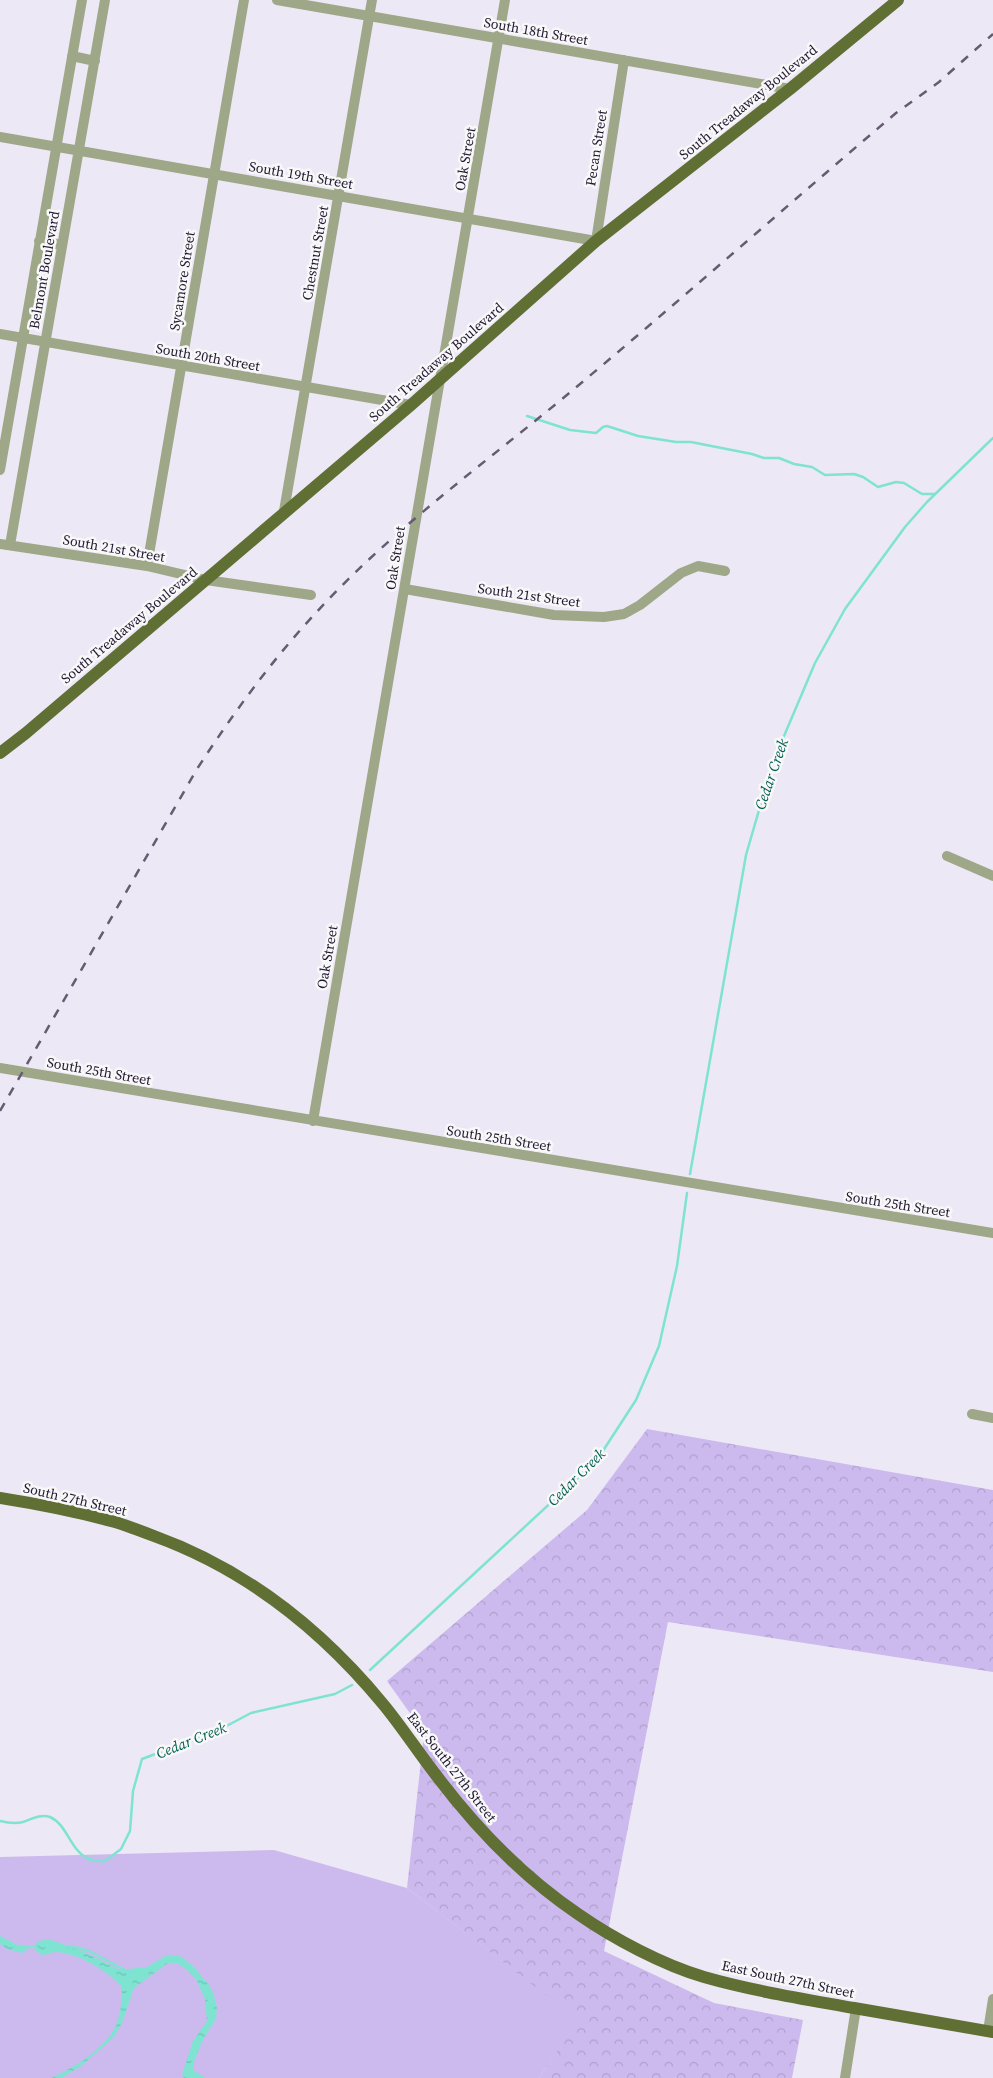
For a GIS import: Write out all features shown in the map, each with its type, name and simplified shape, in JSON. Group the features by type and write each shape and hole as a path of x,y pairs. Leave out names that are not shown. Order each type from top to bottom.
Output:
{"main road":[{"name":"South Treadaway Boulevard","path":"0,753 25,734 411,406 596,241 898,0"},
{"name":"South 27th Street","path":"0,1498 117,1523 182,1546 225,1568"},
{"name":"East South 27th Street","path":"225,1568 265,1593 304,1624 358,1675 386,1707 465,1812 498,1848 550,1894 579,1915 644,1952 702,1976 778,1995 990,2031"}],"street":[{"name":"Belmont Boulevard","path":"0,470 82,0"},
{"name":"Belmont Boulevard","path":"5,545 45,342 105,0"},
{"name":"Sycamore Street","path":"147,566 244,0"},
{"name":"South 18th Street","path":"277,0 790,88"},
{"name":"Chestnut Street","path":"284,512 372,0"},
{"name":"Oak Street","path":"313,1121 405,589 439,380 506,0"},
{"path":"72,56 95,61"},
{"name":"Pecan Street","path":"596,241 624,60"},
{"name":"South 19th Street","path":"0,137 596,241"},
{"path":"40,242 62,245"},
{"name":"South 20th Street","path":"0,334 411,406"},
{"name":"South 21st Street","path":"5,545 147,566 206,580 311,595"},
{"name":"South 21st Street","path":"405,589 554,615 604,617 624,614 640,605 681,573 698,566 725,570"},
{"path":"947,856 993,876"},
{"name":"South 25th Street","path":"0,1068 993,1234"},
{"path":"972,1414 993,1418"},
{"path":"990,2031 993,1999"},
{"path":"856,2008 845,2077 856,2078"}],"green space":[{"path":"647,1429 993,1490 993,1672 668,1622 604,1951 714,2003 803,2020 792,2078 539,2078 578,2020 407,1888 424,1733 387,1681 587,1510"},
{"path":"274,1850 407,1888 579,2020 539,2078 0,2078 0,1857"}],"water":[{"path":"0,1936 18,1945 25,1945 27,1949 23,1953 7,1949 0,1944"},
{"path":"48,1939 80,1950 120,1970 147,1967 167,1955 180,1956 193,1966 209,1985 217,2008 216,2019 205,2036 194,2062 194,2071 206,2078 184,2078 182,2075 193,2041 207,2021 205,1999 196,1979 186,1969 177,1963 168,1963 134,1988 122,2023 113,2038 81,2066 61,2078 51,2078 88,2057 105,2042 116,2025 119,2016 122,1987 101,1969 83,1959 57,1952 42,1955 35,1950 37,1942"}],"waterway":[{"path":"527,416 570,430 596,433 607,426 638,436 676,442 691,442 764,458 779,458 794,464 812,467 825,475 854,474 863,477 878,487 896,482 904,483 922,494 934,494"},
{"name":"Cedar Creek","path":"690,1174 746,855 773,762 815,663 845,609 905,527 927,502 993,438"},
{"name":"Cedar Creek","path":"370,1670 597,1460 636,1400 659,1346 677,1266 687,1193"},
{"name":"Cedar Creek","path":"0,1821 18,1823 39,1816 50,1817 61,1826 77,1850 83,1855 91,1860 105,1861 121,1849 130,1831 133,1791 142,1759 217,1731 251,1713 335,1694 352,1685"},
{"name":"Cedar Creek","path":"68,1946 87,1950 127,1971"},
{"name":"Cedar Creek","path":"25,1947 37,1947"}],"railway":[{"path":"0,1111 197,769 258,682 327,601 354,573 411,522 604,364 896,113 939,82 993,34"}]}
